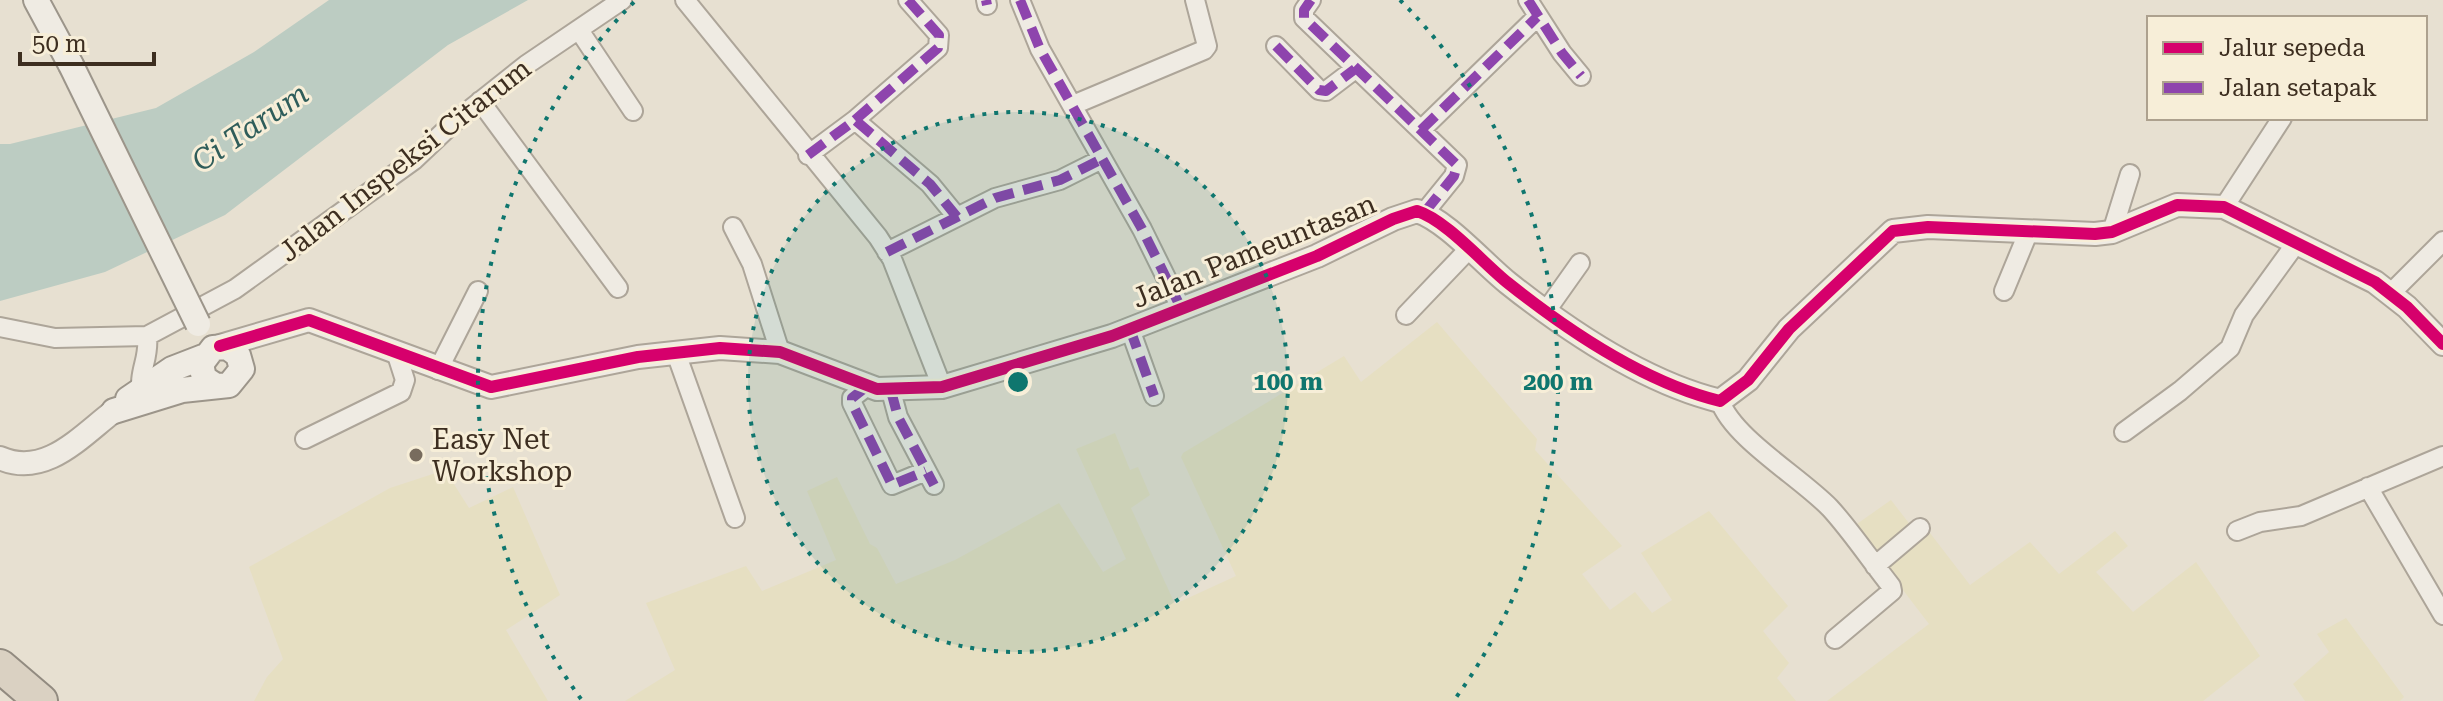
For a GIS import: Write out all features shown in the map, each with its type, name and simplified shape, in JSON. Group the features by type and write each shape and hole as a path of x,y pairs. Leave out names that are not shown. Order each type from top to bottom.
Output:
{"highway":[{"path":"0,666 41,701"}],"main road":[{"path":"36,0 208,344 201,371 216,386"},
{"path":"114,411 142,394 208,344 233,350 242,369 235,381 216,386 142,394"}],"street":[{"name":"Jalan Inspeksi Citarum","path":"0,327 55,338 147,336 235,289 414,160 480,101 622,0"},
{"path":"685,0 887,252 942,387"},
{"path":"808,155 855,120 938,48 939,35 908,0"},
{"path":"1020,0 1040,49 1181,308"},
{"path":"1073,105 1204,50 1207,46 1195,0"},
{"path":"1311,0 1304,10 1304,18 1457,165 1454,176 1424,213 1581,337 1679,390 1720,401 1732,425 1793,473 1831,510 1892,591 1835,639"},
{"path":"1528,0 1581,76"},
{"path":"1421,130 1537,17"},
{"path":"579,30 633,111"},
{"path":"1276,46 1319,90 1326,91 1355,69"},
{"path":"480,101 618,288"},
{"path":"855,120 930,184 957,217"},
{"path":"2224,207 2281,120"},
{"path":"887,252 1011,192 1022,192 1060,180 1102,159"},
{"path":"2112,232 2130,174"},
{"path":"1720,401 1748,380 1789,329 1893,231 1928,227 2028,233 2112,232 2166,209 2191,203 2224,207 2297,242 2391,293 2441,336"},
{"name":"Jalan Pameuntasan","path":"208,344 261,337 309,320 397,355 491,387 557,372 720,348 780,352 866,387 891,391 942,387 1130,329 1317,256 1393,219 1417,211 1424,213"},
{"path":"733,227 752,264 780,352"},
{"path":"2004,291 2028,233"},
{"path":"2391,293 2443,241"},
{"path":"2124,432 2180,391 2230,348 2244,315 2297,242"},
{"path":"1406,315 1468,250"},
{"path":"1546,311 1580,263"},
{"path":"438,370 478,291"},
{"path":"1130,329 1154,396"},
{"path":"142,394 141,370 149,350 147,336"},
{"path":"242,369 261,337"},
{"path":"676,353 735,518"},
{"path":"305,439 401,392 405,380 397,355"},
{"path":"866,387 852,398 852,403 892,485 930,478 898,417 891,391"},
{"path":"0,458 15,464 47,461 114,411"},
{"path":"2237,531 2260,522 2301,516 2443,456"},
{"path":"2368,487 2443,615"},
{"path":"1875,566 1920,528"}],"shaded area":[{"path":"1437,322 1537,439 1535,450 1622,546 1582,574 1610,610 1635,592 1652,613 1672,600 1641,553 1709,511 1788,606 1763,631 1789,663 1777,678 1796,701 625,701 675,670 646,603 746,566 762,591 836,560 807,491 837,477 870,544 877,548 896,584 955,560 1059,503 1103,572 1126,559 1076,449 1115,433 1130,470 1138,467 1150,495 1131,508 1175,604 1236,576 1181,457 1183,453 1344,356 1361,382"},
{"path":"445,470 469,508 513,487 560,595 506,630 548,701 254,701 267,677 283,659 249,567 390,488"},
{"path":"1891,500 1922,540 1930,533 1970,585 2030,542 2059,574 2115,531 2128,546 2096,572 2133,612 2196,562 2260,656 2203,701 1827,701 1929,624 1854,526"},
{"path":"2346,618 2404,697 2400,701 2305,701 2293,684 2329,652 2317,634"}],"water":[{"name":"Ci Tarum","path":"329,0 528,0 448,45 225,215 105,272 0,301 0,144 156,108 254,52"}],"marked path":[{"path":"855,120 938,48 939,35 908,0"},
{"path":"986,0 987,5"},
{"path":"1020,0 1040,49 1142,229 1181,308"},
{"path":"1311,0 1304,10 1304,18 1457,165 1454,176 1424,213"},
{"path":"1528,0 1562,53 1581,76"},
{"path":"1421,130 1537,17"},
{"path":"1276,46 1319,90 1326,91 1355,69"},
{"path":"808,155 855,120 930,184 957,217"},
{"path":"887,252 995,198 1060,180 1102,159"},
{"path":"1130,329 1154,396"},
{"path":"866,387 852,398 852,403 892,485 926,471"},
{"path":"891,391 898,417 934,485"}],"cycle path":[{"path":"220,346 309,320 491,387 638,357 720,348 780,352 877,389 942,387 1112,336 1317,256 1393,219 1417,211 1440,223 1508,283 1608,353 1664,382 1720,401 1748,380 1789,329 1893,231 1928,227 2095,234 2112,232 2177,205 2224,207 2375,282 2407,307 2443,344"}],"place":[{"name":"Easy Net Workshop","path":"416,455"}]}
